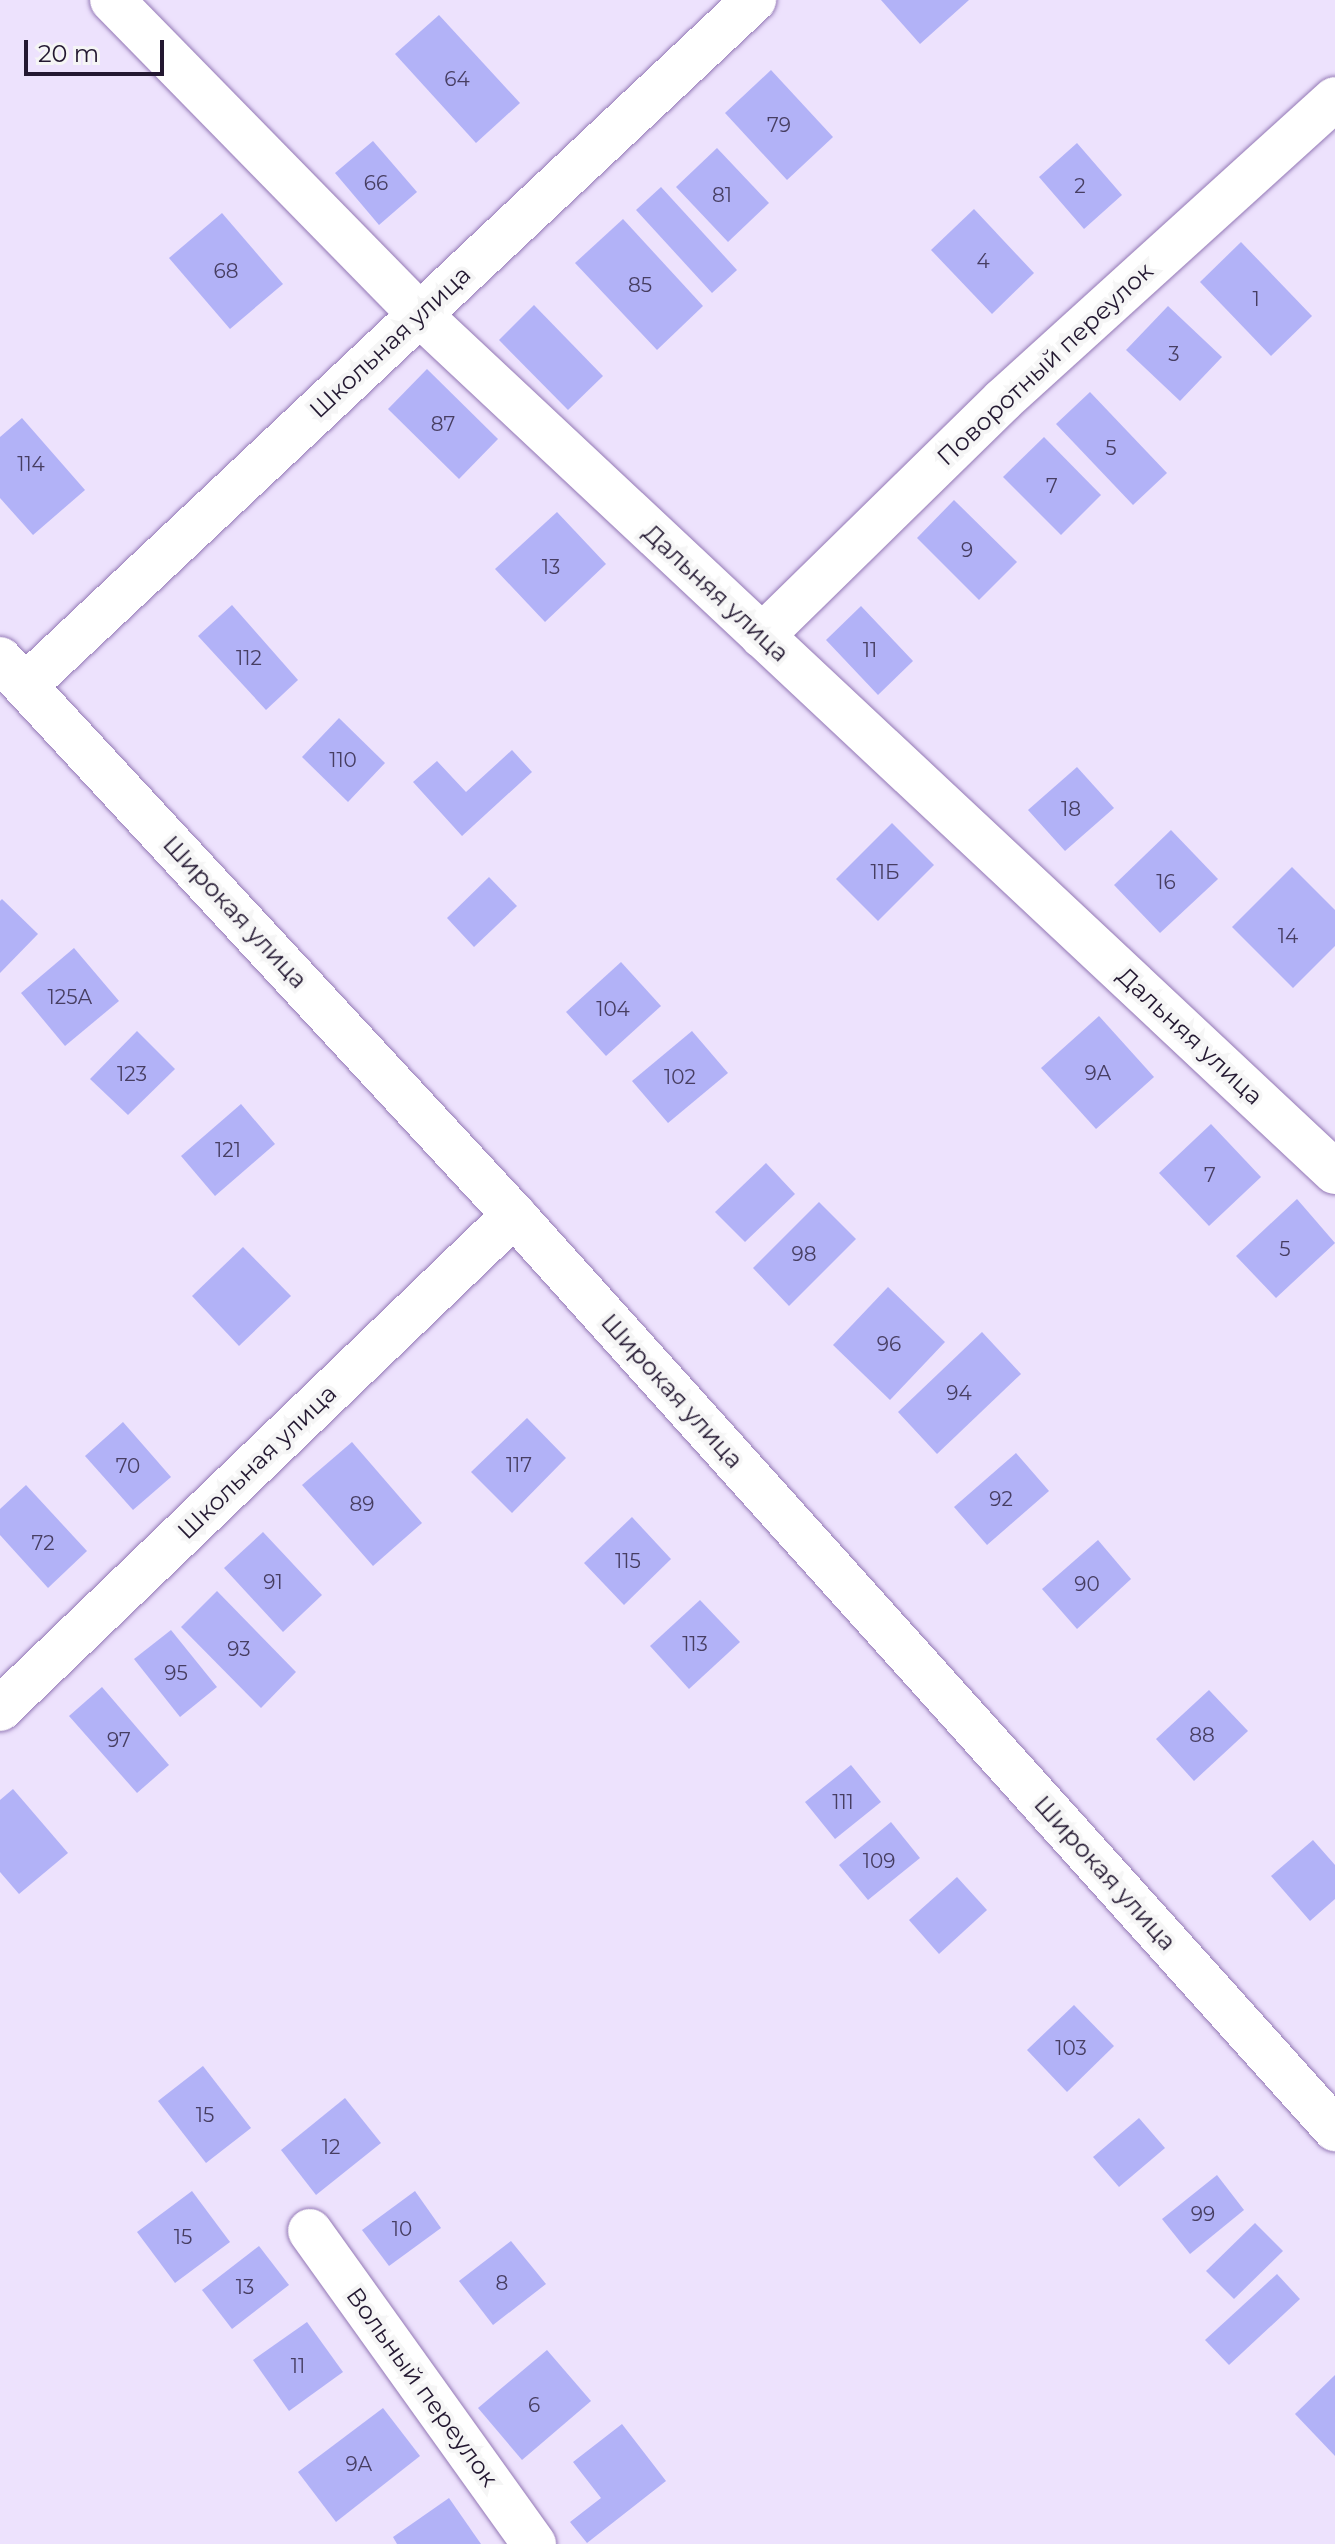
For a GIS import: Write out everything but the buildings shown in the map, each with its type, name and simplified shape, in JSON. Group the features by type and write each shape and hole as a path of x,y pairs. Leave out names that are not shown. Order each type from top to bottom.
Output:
{"street":[{"name":"Дальняя улица","path":"112,0 419,314 1335,1172"},
{"name":"Школьная улица","path":"13,672 419,314 754,0"},
{"name":"Поворотный переулок","path":"762,636 1003,400 1335,99"},
{"name":"Широкая улица","path":"13,672 514,1215 1335,2129"},
{"name":"Школьная улица","path":"0,1709 514,1215"},
{"name":"Вольный переулок","path":"310,2231 534,2544"}]}
